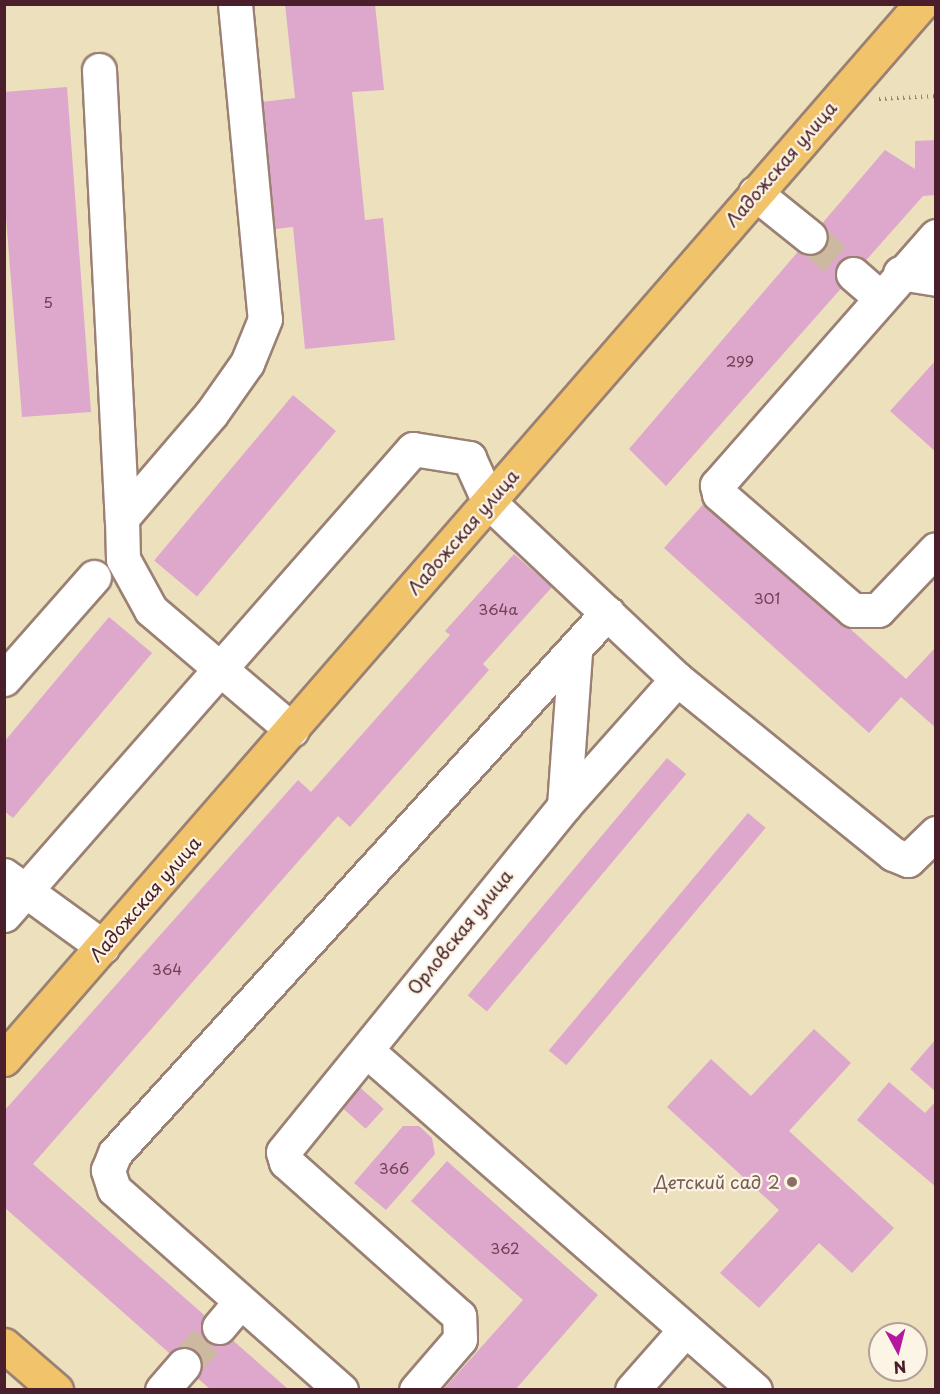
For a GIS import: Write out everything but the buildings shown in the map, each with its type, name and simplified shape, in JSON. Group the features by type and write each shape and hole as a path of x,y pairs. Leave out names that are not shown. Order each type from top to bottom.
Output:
{"main road":[{"name":"Ладожская улица","path":"4,1059 921,4"},
{"path":"4,1345 56,1389"}],"street":[{"path":"122,518 211,414 248,363 265,319 235,4"},
{"path":"99,70 123,559 151,610 292,730"},
{"path":"755,193 810,237"},
{"path":"936,236 889,284 717,485 719,494 853,610 878,610 936,549"},
{"path":"854,274 889,284 936,279"},
{"path":"4,915 16,882 220,669 413,449 469,458 489,502 677,679 893,854 908,860 936,833"},
{"path":"4,679 94,577"},
{"path":"341,1389 229,1315 114,1189 108,1170 115,1153 575,654 607,613"},
{"path":"564,806 575,654"},
{"name":"Орловская улица","path":"416,1389 460,1339 459,1316 286,1162 283,1152 564,806 677,679"},
{"path":"16,882 103,947"},
{"path":"367,1050 684,1330 755,1389"},
{"path":"632,1389 684,1330"},
{"path":"162,1389 184,1365"}],"path":[{"path":"837,102 936,96"}],"tunnel":[{"path":"810,237 853,274"},
{"path":"184,1365 219,1327"}],"place":[{"name":"Детский сад 2","path":"792,1182"}]}
